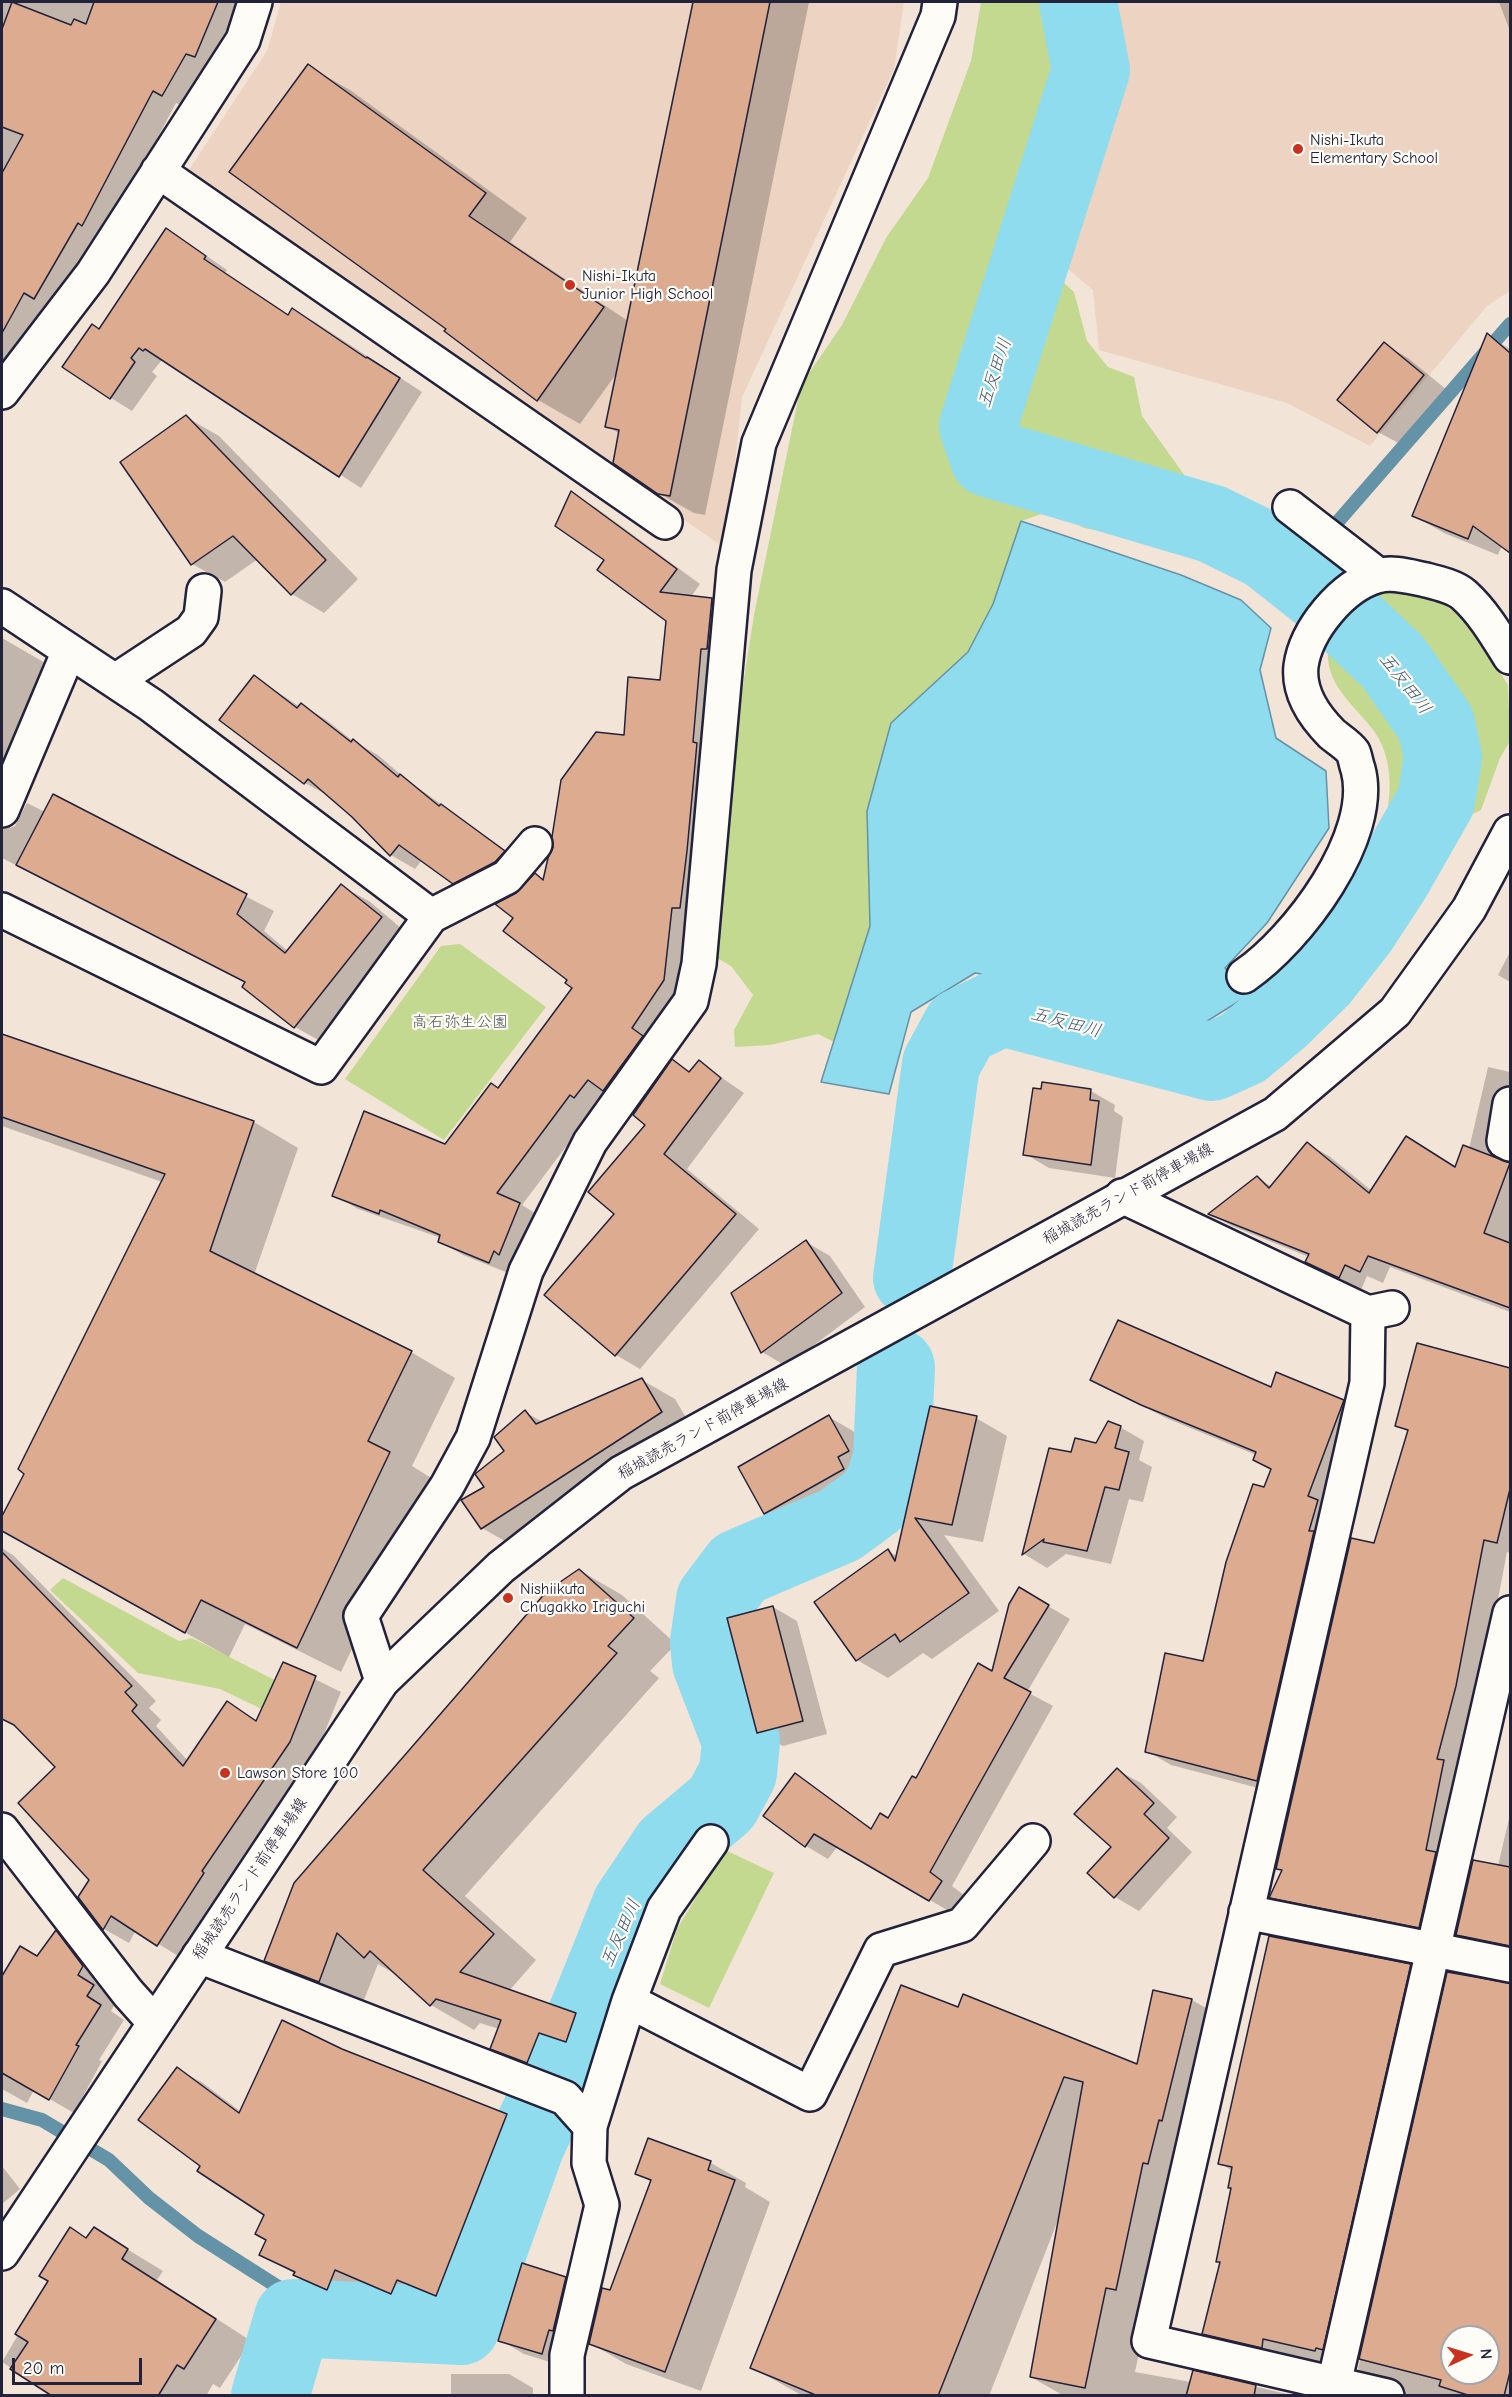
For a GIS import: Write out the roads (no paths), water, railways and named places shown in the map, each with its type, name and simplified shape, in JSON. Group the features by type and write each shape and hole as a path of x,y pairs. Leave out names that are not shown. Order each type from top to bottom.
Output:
{"street":[{"path":"2,392 93,273 243,40 255,2"},
{"path":"382,1682 361,1616 447,1486 473,1438 526,1271 590,1142 691,1001 699,964 734,570 759,443 938,16 940,2"},
{"path":"158,171 665,522"},
{"path":"1290,507 1362,574 1403,575 1438,582 1463,594 1489,625 1510,657"},
{"path":"1244,976 1259,966 1308,913 1339,863 1360,808 1360,777 1353,752 1309,707 1303,693 1301,668 1307,643 1320,622 1362,574"},
{"path":"115,681 191,631 201,617 204,591"},
{"path":"2,606 151,705 432,916"},
{"path":"2,810 69,651"},
{"name":"稲城読売ランド前停車場線","path":"2,2253 382,1682 501,1567 621,1473 1275,1114 1395,1012 1469,909 1510,832"},
{"path":"2,910 321,1067 432,916 507,878 535,844"},
{"path":"1510,1104 1503,1142 1510,1144"},
{"path":"1122,1196 1380,1310 1367,1383 1149,2341 1387,2396"},
{"path":"1334,2384 1434,1948 1506,1658 1510,1613"},
{"path":"2,1830 128,1993 154,2022"},
{"path":"629,2001 810,2094 881,1950 962,1925 1033,1841"},
{"path":"567,2396 567,2355 602,2205 589,2163 590,2126 629,2001 664,1909 711,1842"},
{"path":"1246,1912 1510,1965"},
{"path":"200,1956 551,2093 590,2126"}],"water":[{"path":"1021,521 1181,575 1241,600 1271,628 1260,670 1276,738 1326,771 1329,828 1267,923 1225,968 1249,995 1204,1023 1079,991 975,973 911,1012 889,1094 821,1082 870,926 867,811 891,723 968,652 993,604"}],"waterway":[{"name":"五反田川","path":"912,1278 941,1064 961,1027 1002,1007 1212,1062 1243,1048 1280,1017 1321,977 1358,930 1392,878 1436,801 1443,757 1436,724 1393,662 1319,592 1267,551 1212,524 989,458 978,426 1091,70 1078,2"},
{"path":"1294,572 1510,324"},
{"name":"五反田川","path":"270,2396 293,2318 461,2326 526,2144 588,2012 631,1905 670,1847 722,1803 738,1773 741,1741 711,1663 709,1642 715,1600 739,1568 840,1525 874,1500 885,1481 892,1458 896,1367"},
{"path":"2,2109 42,2120 109,2160 149,2198 198,2236 278,2287 293,2318"}],"place":[{"name":"Nishi-Ikuta Elementary School","path":"1298,149"},
{"name":"Nishi-Ikuta Junior High School","path":"570,285"},
{"name":"Nishiikuta Chugakko Iriguchi","path":"508,1598"},
{"name":"Lawson Store 100","path":"225,1773"}],"park label":[{"name":"高石弥生公園","path":"460,1022"}]}
